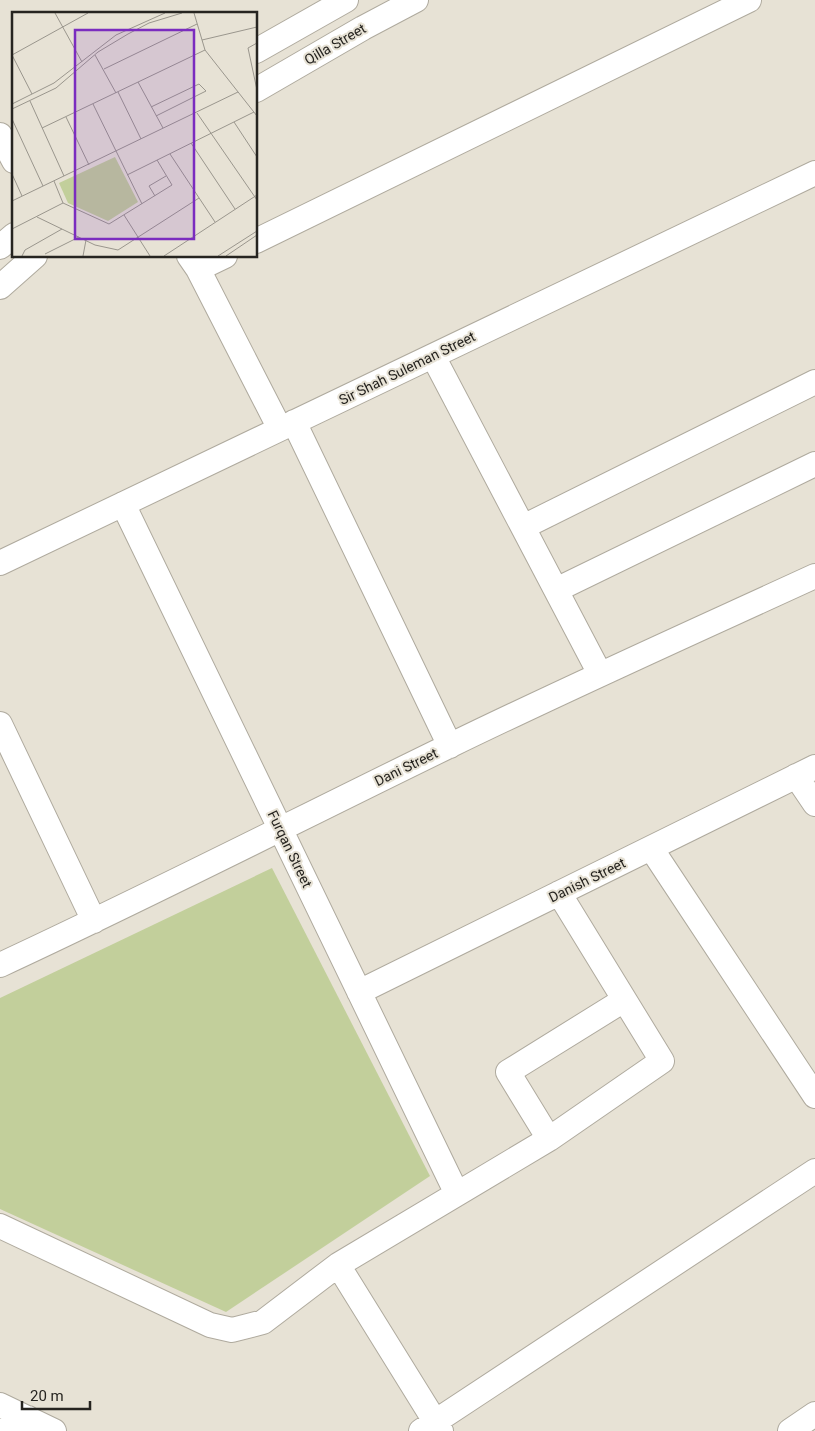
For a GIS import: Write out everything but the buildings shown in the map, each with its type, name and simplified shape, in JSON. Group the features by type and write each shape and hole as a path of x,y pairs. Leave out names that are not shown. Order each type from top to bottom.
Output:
{"street":[{"path":"258,50 346,0"},
{"name":"Qilla Street","path":"258,89 362,28 416,0"},
{"path":"258,240 749,0"},
{"path":"0,135 12,157"},
{"name":"Sir Shah Suleman Street","path":"0,563 815,173"},
{"path":"0,247 12,237"},
{"path":"0,287 33,258"},
{"path":"216,258 193,263 287,426 450,746"},
{"path":"433,356 600,674"},
{"path":"523,528 815,382"},
{"path":"556,590 815,464"},
{"name":"Furqan Street","path":"123,504 456,1194"},
{"name":"Dani Street","path":"0,965 600,674 815,576"},
{"path":"0,724 94,921"},
{"path":"806,772 815,804"},
{"name":"Danish Street","path":"359,992 806,772"},
{"path":"651,848 815,1096"},
{"path":"0,1226 210,1325 232,1330 263,1322 338,1265 548,1139 662,1061 559,893"},
{"path":"548,1139 508,1072 624,1000"},
{"path":"338,1265 432,1428 815,1171"},
{"path":"0,1405 54,1431"},
{"path":"790,1431 815,1414"},
{"path":"3,1431 28,1418"}],"green space":[{"path":"272,868 430,1176 226,1312 0,1209 0,998"}]}
